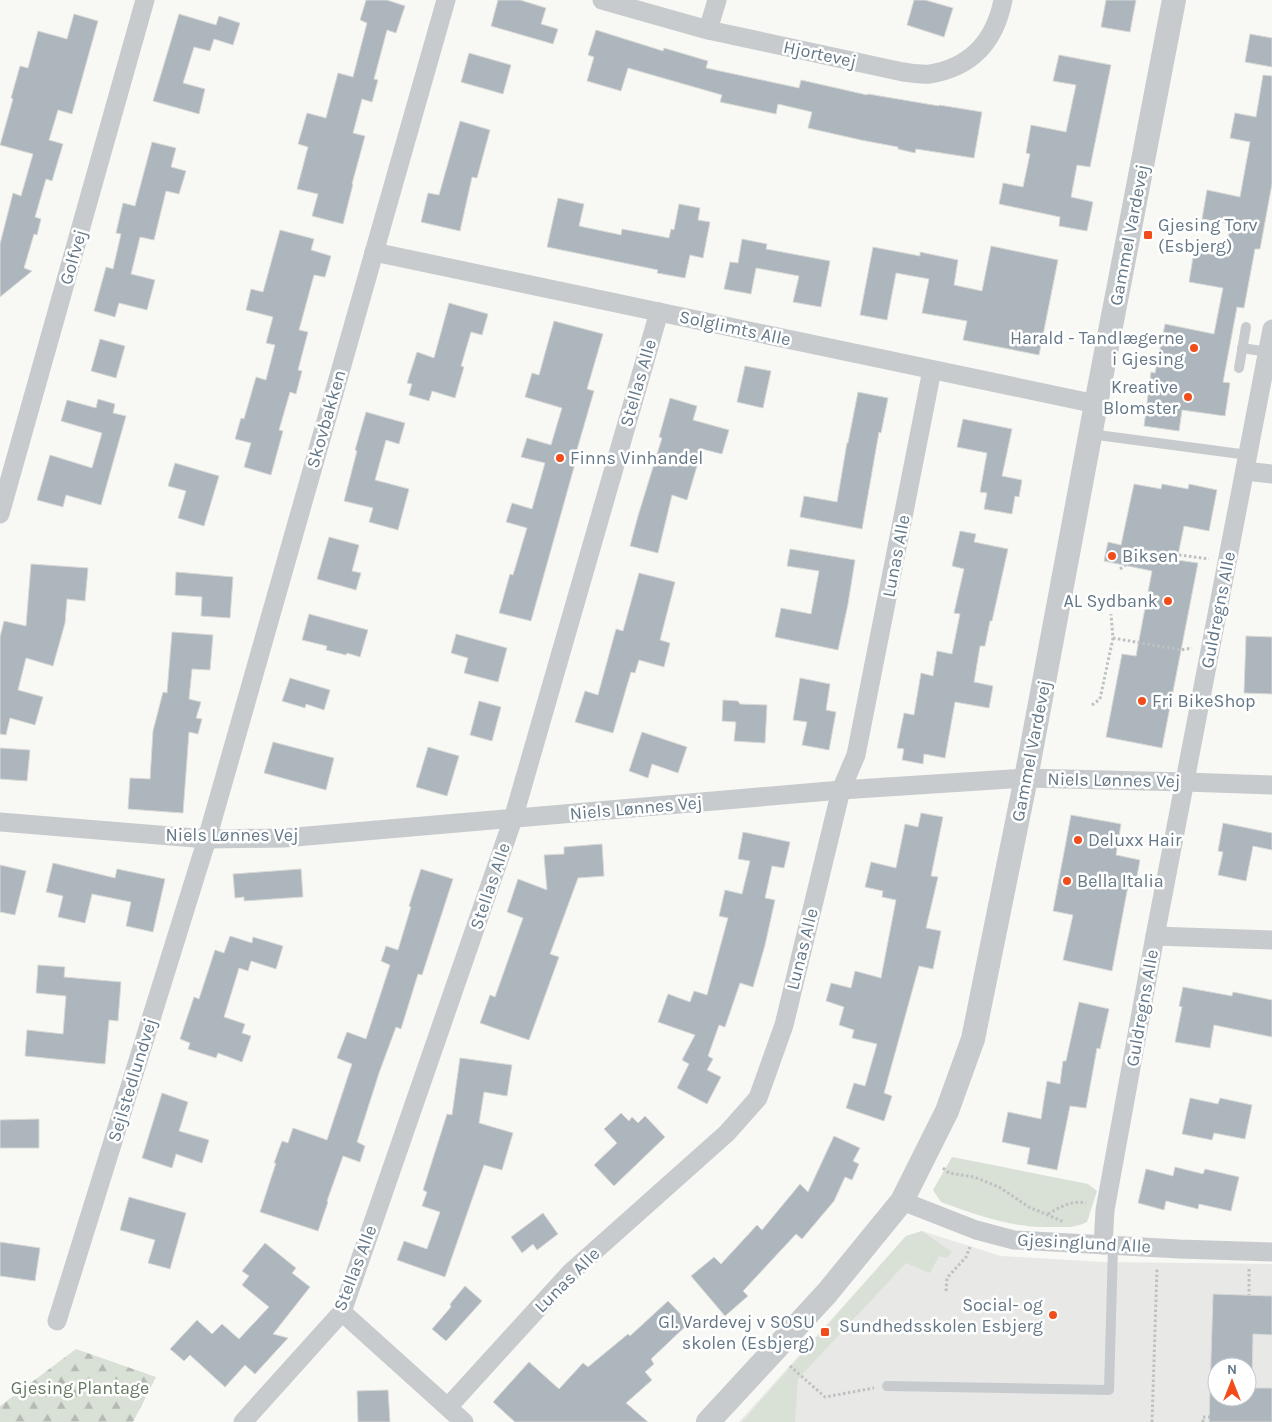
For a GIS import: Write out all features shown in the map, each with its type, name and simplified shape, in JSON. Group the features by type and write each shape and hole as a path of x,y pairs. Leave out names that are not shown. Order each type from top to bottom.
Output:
{"street":[{"name":"Golfvej","path":"0,514 145,0"},
{"name":"Skovbakken","path":"207,839 446,0"},
{"name":"Hjortevej","path":"602,0 708,30 903,72 928,74 952,68 974,56 990,37 1000,14 1003,0"},
{"path":"708,30 717,0"},
{"name":"Gammel Vardevej","path":"708,1422 826,1293 902,1201 947,1111 973,1039 1026,778 1174,0"},
{"name":"Solglimts Alle","path":"374,252 1096,404"},
{"name":"Stellas Alle","path":"243,1422 342,1312 513,819 659,312"},
{"name":"Guldregns Alle","path":"1108,1246 1105,1210 1184,782 1272,329"},
{"name":"Lunas Alle","path":"448,1407 571,1272 726,1133 758,1098 784,1025 841,790 856,755 932,370"},
{"path":"1246,463 1272,474"},
{"name":"Niels Lønnes Vej","path":"0,822 207,839 284,838 841,790 1026,778 1272,785"},
{"name":"Sejlstedlundvej","path":"57,1321 207,839"},
{"path":"1155,936 1272,940"},
{"name":"Gjesinglund Alle","path":"902,1201 976,1230 1014,1240 1108,1246 1272,1252"},
{"path":"342,1312 464,1422"}],"lane":[{"path":"1239,368 1246,327"},
{"path":"1242,348 1268,352"},
{"path":"1090,434 1246,463"},
{"path":"887,1386 1109,1390 1108,1246"}],"path":[{"path":"1120,570 1131,561 1136,549 1227,561"},
{"path":"1092,705 1100,699 1113,638 1111,614"},
{"path":"1113,638 1181,650 1195,647"},
{"path":"925,1154 949,1173 974,1177 999,1187 1029,1207 1069,1225"},
{"path":"1048,1214 1064,1205 1084,1202 1105,1210"},
{"path":"946,1291 947,1278 966,1257 976,1230"},
{"path":"1152,1422 1157,1247"},
{"path":"773,1351 825,1397 887,1386"},
{"path":"1203,1422 1203,1417 1210,1417"}],"shaded area":[{"name":"Social- og Sundhedsskolen Esbjerg","path":"922,1231 1001,1256 1104,1262 1272,1264 1272,1422 739,1422 906,1236"}],"green space":[{"path":"952,1157 1088,1184 1097,1191 1087,1222 1067,1227 1023,1225 983,1216 941,1202 933,1190"},
{"path":"922,1231 952,1252 947,1258 939,1256 930,1273 906,1263 798,1379 795,1422 742,1422 906,1236"},
{"name":"Gjesing Plantage","path":"76,1349 156,1377 133,1422 0,1422 0,1406"}],"building":[{"path":"366,0 387,0 405,6 396,33 387,30 374,79 378,80 372,102 362,99 353,133 365,136 343,224 312,216 318,194 297,189 308,147 298,144 307,113 326,118 338,73 353,77 367,23 360,20"},
{"path":"498,0 520,0 546,8 541,24 558,29 553,44 491,26"},
{"path":"914,0 925,0 953,8 944,37 907,25"},
{"path":"1106,0 1136,0 1130,32 1101,27"},
{"path":"74,14 98,21 72,114 58,110 49,140 63,144 52,181 46,179 35,217 41,219 37,235 34,234 24,268 32,271 0,297 0,244 13,193 21,196 33,154 0,145 13,99 11,98 20,66 28,68 38,31 67,39"},
{"path":"179,14 216,25 219,16 240,23 233,45 214,39 210,51 194,47 183,83 205,89 199,114 153,101"},
{"path":"596,30 663,51 664,48 708,61 706,68 799,88 801,80 867,95 982,112 974,158 916,149 915,153 898,149 898,147 808,128 812,112 778,104 776,114 720,102 722,95 628,68 621,91 587,81 594,57 588,55"},
{"path":"1250,34 1272,38 1272,67 1245,62"},
{"path":"469,53 511,65 503,94 461,82"},
{"path":"1059,55 1111,65 1090,167 1077,165 1071,197 1093,202 1087,231 1059,226 1060,217 999,204 1003,183 1023,187 1030,154 1026,153 1031,125 1066,132 1076,85 1053,81"},
{"path":"1263,75 1272,76 1272,184 1260,249 1255,249 1244,308 1237,307 1223,382 1230,383 1225,416 1182,410 1179,431 1144,426 1151,372 1155,373 1165,324 1214,334 1223,288 1189,282 1194,251 1224,256 1231,224 1202,219 1207,190 1240,197 1250,142 1230,138 1235,113 1256,117"},
{"path":"460,121 490,130 477,178 472,177 460,231 421,222 428,193 439,195"},
{"path":"152,142 176,148 171,167 186,171 179,194 166,191 154,240 140,237 131,274 155,280 147,310 119,303 115,317 94,311 106,267 113,269 121,234 116,233 123,203 135,206"},
{"path":"558,198 584,204 579,226 621,235 622,229 669,238 671,229 674,230 679,204 700,208 698,220 710,222 703,258 690,255 685,278 657,273 658,270 547,247"},
{"path":"280,230 314,239 311,250 331,256 325,277 314,275 299,330 308,332 298,370 302,371 296,394 290,392 279,430 283,431 271,475 244,467 251,443 235,439 241,418 244,419 256,377 266,380 275,345 266,343 273,317 246,310 251,289 263,292"},
{"path":"742,239 767,244 766,249 830,261 821,307 793,302 799,276 756,268 751,294 724,289 730,262 738,263"},
{"path":"991,246 1058,260 1039,355 963,340 967,321 922,313 929,279 896,273 887,320 860,315 873,247 920,256 920,252 958,260 954,285 982,291"},
{"path":"449,303 488,314 482,335 471,332 461,366 464,367 455,398 432,391 429,401 409,395 412,384 407,383 417,352 434,358"},
{"path":"554,321 603,334 587,389 594,391 531,621 499,613 510,574 513,575 527,528 506,522 512,503 532,509 545,463 521,457 527,438 551,445 562,408 525,397 532,373 539,375"},
{"path":"100,339 125,346 116,378 91,371"},
{"path":"745,366 771,371 763,408 737,402"},
{"path":"858,392 888,398 881,433 879,432 862,529 800,517 804,496 837,502"},
{"path":"670,398 697,406 693,420 729,430 722,454 702,449 687,500 672,495 658,553 630,546 662,438 659,437"},
{"path":"98,399 115,404 113,413 126,416 101,505 66,495 63,507 37,500 50,455 92,468 102,433 61,421 67,400 96,408"},
{"path":"366,412 405,423 399,444 386,440 375,480 409,489 398,530 369,522 373,508 344,501 357,451 355,450"},
{"path":"963,419 1012,429 1002,476 1022,480 1019,497 1015,496 1012,514 984,509 987,493 980,492 987,453 957,447"},
{"path":"175,463 219,476 204,526 178,518 186,491 168,486"},
{"path":"1134,484 1161,489 1162,484 1188,489 1189,484 1217,490 1209,531 1184,526 1177,560 1198,563 1162,748 1106,737 1122,654 1136,656 1152,571 1104,561 1108,542 1121,545"},
{"path":"960,531 976,534 974,542 1008,549 985,646 980,646 974,682 993,686 989,708 955,702 945,758 924,754 923,764 902,760 904,749 897,748 904,713 914,715 921,673 933,676 937,651 952,654 960,614 954,613 964,569 952,566"},
{"path":"329,537 359,545 352,571 361,573 356,590 317,579"},
{"path":"790,549 855,560 838,650 775,637 781,608 811,614 819,571 787,566"},
{"path":"31,564 88,568 85,601 67,599 65,623 53,666 26,658 18,690 43,697 35,725 10,718 6,735 0,734 0,637 4,621 26,626"},
{"path":"176,572 233,577 230,618 201,616 202,597 175,595"},
{"path":"639,573 675,582 660,640 670,643 664,667 639,660 635,673 631,672 613,733 575,722 585,691 598,695 616,629 623,631"},
{"path":"309,614 368,630 360,657 326,650 327,646 302,640"},
{"path":"172,632 213,635 210,670 192,669 189,699 201,702 196,718 202,719 198,734 189,732 183,813 128,809 130,778 150,779 153,731 163,692 167,693"},
{"path":"456,634 507,648 498,682 464,673 468,658 451,653"},
{"path":"1246,636 1272,637 1272,694 1244,693"},
{"path":"290,678 330,690 324,710 306,704 305,708 282,701"},
{"path":"800,678 830,684 826,710 836,712 829,750 802,745 807,722 793,720"},
{"path":"723,700 738,701 740,704 767,705 765,743 734,741 736,722 722,721"},
{"path":"479,701 501,707 492,741 470,735"},
{"path":"642,732 687,747 678,773 652,764 648,778 629,771"},
{"path":"273,742 334,758 326,790 264,773"},
{"path":"428,747 459,756 447,796 416,787"},
{"path":"0,748 30,750 27,781 0,779"},
{"path":"921,813 943,817 931,876 938,877 926,928 941,931 933,969 919,966 884,1093 892,1096 884,1121 846,1108 854,1083 865,1086 877,1044 852,1038 854,1030 839,1025 844,1007 826,1001 831,983 851,988 855,971 881,978 896,900 882,897 883,891 865,887 871,862 896,868 905,824 918,827"},
{"path":"1071,815 1121,824 1116,855 1140,860 1135,887 1128,886 1112,971 1063,960 1073,915 1053,911"},
{"path":"1223,823 1272,833 1272,850 1253,846 1246,881 1218,875 1223,852 1218,851"},
{"path":"743,832 790,842 784,868 772,866 765,898 775,900 753,987 740,983 725,1027 719,1025 708,1056 713,1059 707,1070 721,1077 707,1104 677,1088 689,1064 682,1060 695,1035 658,1022 668,994 690,1002 694,991 707,995 728,918 719,916 725,890 742,894 750,861 738,859"},
{"path":"602,844 604,876 578,878 550,954 559,957 529,1040 480,1023 490,995 495,997 523,918 507,912 518,879 547,890 544,855 564,854 564,847"},
{"path":"53,863 115,878 117,869 165,879 153,932 126,926 131,902 92,894 85,923 58,917 63,896 46,892"},
{"path":"0,865 26,871 15,915 0,912"},
{"path":"301,869 303,897 244,901 244,897 235,898 233,874"},
{"path":"421,869 453,879 422,975 418,974 401,1029 396,1027 379,1073 357,1142 365,1146 360,1162 343,1156 318,1231 260,1212 282,1141 288,1143 293,1128 327,1140 352,1064 337,1058 347,1032 366,1039 390,965 381,961 386,946 398,950"},
{"path":"230,936 252,943 253,937 283,946 276,969 251,961 248,971 239,968 224,1017 245,1024 242,1033 251,1036 242,1062 218,1053 216,1058 188,1049 190,1043 180,1039 194,997 199,999 215,950 224,953"},
{"path":"38,965 65,967 64,977 121,982 118,1021 109,1020 105,1064 25,1056 27,1030 63,1034 66,996 36,993"},
{"path":"1183,987 1232,996 1233,992 1272,1000 1272,1037 1214,1025 1210,1048 1175,1042 1182,1007 1179,1006"},
{"path":"1079,1002 1109,1009 1100,1049 1097,1048 1086,1108 1070,1106 1057,1170 1027,1164 1030,1148 1002,1142 1008,1112 1041,1119 1047,1081 1060,1084 1063,1061 1066,1061"},
{"path":"460,1058 512,1065 507,1096 484,1092 479,1123 513,1133 502,1170 484,1165 445,1277 397,1260 404,1241 427,1249 440,1212 422,1206 427,1192 423,1190 447,1114 452,1115"},
{"path":"162,1093 188,1102 179,1131 209,1140 202,1163 176,1154 172,1168 142,1158"},
{"path":"1190,1098 1218,1104 1220,1098 1252,1105 1245,1139 1214,1133 1212,1140 1182,1134"},
{"path":"621,1113 629,1121 632,1117 638,1123 645,1116 665,1137 614,1186 594,1165 617,1143 604,1129"},
{"path":"39,1119 39,1148 0,1148 0,1120"},
{"path":"834,1136 860,1148 853,1161 859,1164 852,1180 845,1177 834,1201 802,1239 796,1234 743,1291 748,1296 725,1316 691,1276 714,1257 721,1264 757,1225 762,1230 800,1184 808,1192"},
{"path":"1175,1167 1203,1174 1205,1169 1239,1177 1231,1211 1199,1204 1198,1209 1166,1201 1164,1210 1138,1203 1146,1169 1173,1176"},
{"path":"129,1197 186,1213 170,1269 148,1263 155,1240 120,1230"},
{"path":"543,1213 558,1234 537,1250 533,1244 522,1253 511,1237"},
{"path":"0,1242 40,1248 35,1281 0,1276"},
{"path":"265,1243 296,1268 292,1273 310,1287 273,1334 288,1338 255,1374 245,1365 225,1387 190,1355 184,1361 170,1349 197,1320 212,1334 222,1324 239,1339 269,1307 242,1285 249,1276 242,1271"},
{"path":"465,1286 482,1301 446,1341 432,1329 451,1307 450,1304"},
{"path":"1213,1294 1272,1296 1272,1335 1253,1334 1253,1357 1211,1357"},
{"path":"668,1301 689,1323 651,1359 654,1364 645,1372 652,1380 626,1403 648,1422 515,1422 493,1402 529,1362 559,1389 583,1363 588,1367 628,1334 630,1336"},
{"path":"1257,1388 1272,1388 1272,1422 1209,1422 1209,1407 1257,1407"},
{"path":"388,1390 390,1422 358,1422 357,1391"}],"place":[{"name":"Gjesing Torv (Esbjerg)","path":"1148,235"},
{"name":"Harald - Tandlægerne i Gjesing","path":"1194,348"},
{"name":"Kreative Blomster","path":"1188,397"},
{"name":"Finns Vinhandel","path":"560,458"},
{"name":"Biksen","path":"1112,556"},
{"name":"AL Sydbank","path":"1168,601"},
{"name":"Fri BikeShop","path":"1142,701"},
{"name":"Deluxx Hair","path":"1078,840"},
{"name":"Bella Italia","path":"1067,881"},
{"name":"Social- og Sundhedsskolen Esbjerg","path":"1053,1315"},
{"name":"Gl. Vardevej v SOSU skolen (Esbjerg)","path":"825,1332"}]}
